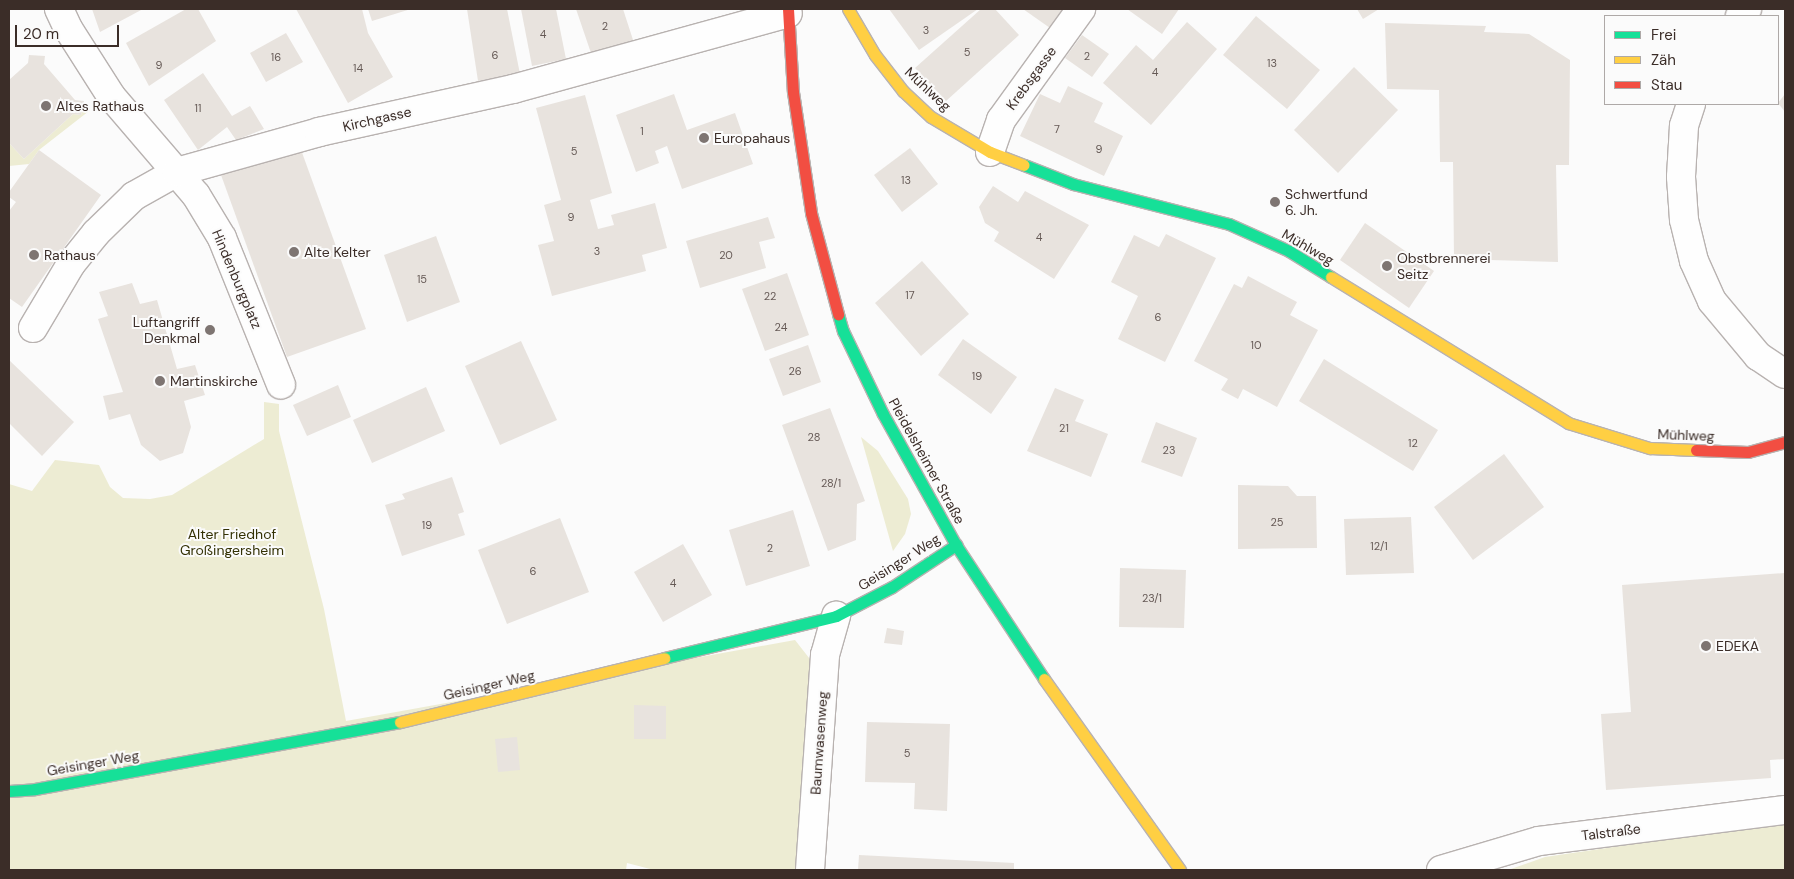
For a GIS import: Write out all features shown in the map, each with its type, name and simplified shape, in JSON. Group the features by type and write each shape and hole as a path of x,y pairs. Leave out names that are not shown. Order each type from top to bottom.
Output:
{"street":[{"name":"Hindenburgplatz","path":"59,9 69,30 111,96 196,195 222,238 281,385"},
{"name":"Mühlweg","path":"848,9 875,55 903,91 931,117 990,152 1073,184 1229,224 1289,251 1568,423 1650,448 1748,452 1785,442"},
{"name":"Krebsgasse","path":"990,152 1002,120 1081,9"},
{"name":"Kirchgasse","path":"33,328 70,264 89,241 134,196 177,172 319,132 514,89 788,11"},
{"name":"Pleidelsheimer Straße","path":"788,11 793,92 811,213 843,330 883,414 956,545 1056,698 1180,870"},
{"path":"1691,105 1684,126 1681,177 1684,220 1694,261 1712,301 1758,356 1785,374"},
{"name":"Geisinger Weg","path":"9,791 44,787 396,723 836,616 892,587 956,545"},
{"name":"Baumwasenweg","path":"810,870 825,655 836,616"},
{"name":"Talstraße","path":"1441,870 1539,841 1785,810"}],"green space":[{"path":"82,111 89,111 39,150 29,164 9,166 9,143 24,159 73,114 81,115"},
{"name":"Alter Friedhof Großingersheim","path":"264,402 279,404 279,431 324,609 346,721 795,640 813,663 800,870 654,870 627,863 626,870 9,870 9,484 32,491 55,460 99,465 110,487 123,498 150,499 172,495 264,439"},
{"path":"861,437 878,451 908,499 911,514 905,534 893,551"},
{"path":"1785,822 1785,870 1508,870 1545,857"}],"building":[{"path":"92,9 143,9 100,32"},
{"path":"186,9 198,9 216,41 149,86 126,43"},
{"path":"296,9 362,9 368,33 393,77 348,103"},
{"path":"368,9 411,9 372,21"},
{"path":"467,9 507,9 520,74 478,81"},
{"path":"521,9 556,9 566,59 532,66"},
{"path":"576,9 623,9 634,43 592,56"},
{"path":"889,9 978,9 919,50"},
{"path":"981,9 995,9 1019,35 946,101 915,68"},
{"path":"1023,9 1078,9 1060,35"},
{"path":"1127,9 1179,9 1162,34"},
{"path":"1357,9 1379,9 1363,19"},
{"path":"1256,16 1320,70 1287,109 1223,55"},
{"path":"1187,22 1217,49 1151,125 1103,83 1136,45 1153,60"},
{"path":"1385,23 1486,26 1484,32 1529,34 1570,60 1569,165 1556,165 1558,262 1454,259 1453,162 1440,162 1439,90 1387,89"},
{"path":"286,33 303,62 266,82 250,53"},
{"path":"1082,35 1109,54 1092,77 1065,58"},
{"name":"Altes Rathaus","path":"29,55 45,56 44,64 75,100 84,101 81,115 73,114 24,159 9,143 9,80 28,63"},
{"path":"1354,67 1398,110 1338,173 1294,130"},
{"path":"203,73 232,116 250,106 264,129 236,140 227,127 198,150 164,100"},
{"path":"1068,86 1103,103 1094,122 1123,136 1104,176 1020,136 1040,94 1060,103"},
{"name":"Europahaus","path":"674,94 687,130 735,113 753,164 682,189 667,146 655,151 659,163 636,172 616,115"},
{"path":"1785,94 1785,112 1779,104"},
{"path":"585,95 612,193 590,200 598,229 614,225 611,215 655,203 667,248 642,255 646,271 552,296 538,245 554,241 544,205 561,200 536,108"},
{"name":"Alte Kelter","path":"300,147 366,329 287,357 221,175"},
{"path":"910,148 938,184 902,212 874,175"},
{"name":"Rathaus","path":"39,150 101,195 22,307 9,298 9,211 16,202 9,197 9,192"},
{"path":"993,186 1018,202 1025,191 1089,225 1054,279 994,241 999,232 985,223 979,207"},
{"path":"768,217 775,238 759,242 766,268 700,288 686,241"},
{"name":"Obstbrennerei Seitz","path":"1365,223 1434,271 1409,308 1340,260"},
{"path":"1166,234 1216,258 1165,362 1118,339 1138,296 1111,282 1134,235 1159,247"},
{"path":"436,236 460,302 407,322 384,255"},
{"path":"922,261 969,314 921,356 875,303"},
{"path":"787,273 809,335 765,351 742,289"},
{"path":"1248,276 1297,302 1290,315 1318,330 1277,407 1243,389 1238,399 1221,390 1228,379 1194,361 1234,284 1242,288"},
{"name":"Martinskirche","path":"132,283 140,304 157,300 177,369 195,365 205,395 184,401 191,427 183,453 160,461 141,445 130,414 109,420 103,396 123,392 98,319 108,316 99,292"},
{"path":"963,339 1017,377 991,414 938,375"},
{"path":"521,341 557,420 500,445 465,366"},
{"path":"808,345 821,382 783,396 769,359"},
{"path":"1324,359 1438,430 1413,471 1299,401"},
{"path":"9,360 74,422 42,456 9,423"},
{"path":"338,385 351,417 307,436 293,405"},
{"path":"426,387 445,431 372,463 353,420"},
{"path":"1055,388 1084,400 1075,421 1108,434 1091,477 1027,451"},
{"path":"830,408 865,501 857,504 856,540 828,551 782,425"},
{"path":"1156,422 1197,438 1182,477 1141,462"},
{"path":"1504,454 1544,507 1473,560 1434,507"},
{"path":"452,477 464,512 458,514 465,535 402,556 385,505 405,499 402,494"},
{"path":"1238,485 1288,486 1297,496 1316,496 1317,548 1238,549"},
{"path":"793,510 810,566 746,586 729,530"},
{"path":"1411,517 1414,573 1346,575 1344,519"},
{"path":"560,518 589,592 507,624 478,550"},
{"path":"683,544 712,595 663,622 634,572"},
{"path":"1120,568 1186,570 1184,628 1119,627"},
{"name":"EDEKA","path":"1785,573 1785,759 1770,760 1771,778 1606,790 1601,714 1631,712 1622,585"},
{"path":"887,628 904,631 902,645 884,643"},
{"path":"634,705 666,706 666,739 634,739"},
{"path":"867,722 950,724 947,811 914,809 915,783 865,782"},
{"path":"517,737 520,770 498,772 495,739"},
{"path":"859,855 1014,863 1014,870 858,870"}],"traffic: fast":[{"path":"1024,165 1073,184 1229,224 1289,251 1331,277"},
{"path":"838,314 843,331 883,414 956,545 1044,679"},
{"path":"664,658 836,616 892,587 956,545"},
{"path":"9,791 35,789 400,722"}],"traffic: slow":[{"path":"848,9 875,55 903,91 931,117 990,152 1024,165"},
{"path":"1331,277 1568,423 1650,448 1696,450"},
{"path":"400,722 664,658"},
{"path":"1044,679 1180,870"}],"traffic: jam":[{"path":"788,9 793,92 811,213 838,314"},
{"path":"1696,450 1748,452 1785,442"}],"place":[{"name":"Altes Rathaus","path":"46,106"},
{"name":"Europahaus","path":"704,138"},
{"name":"Schwertfund 6. Jh.","path":"1275,202"},
{"name":"Alte Kelter","path":"294,252"},
{"name":"Rathaus","path":"34,255"},
{"name":"Obstbrennerei Seitz","path":"1387,266"},
{"name":"Luftangriff Denkmal","path":"210,330"},
{"name":"Martinskirche","path":"160,381"},
{"name":"EDEKA","path":"1706,646"}]}
